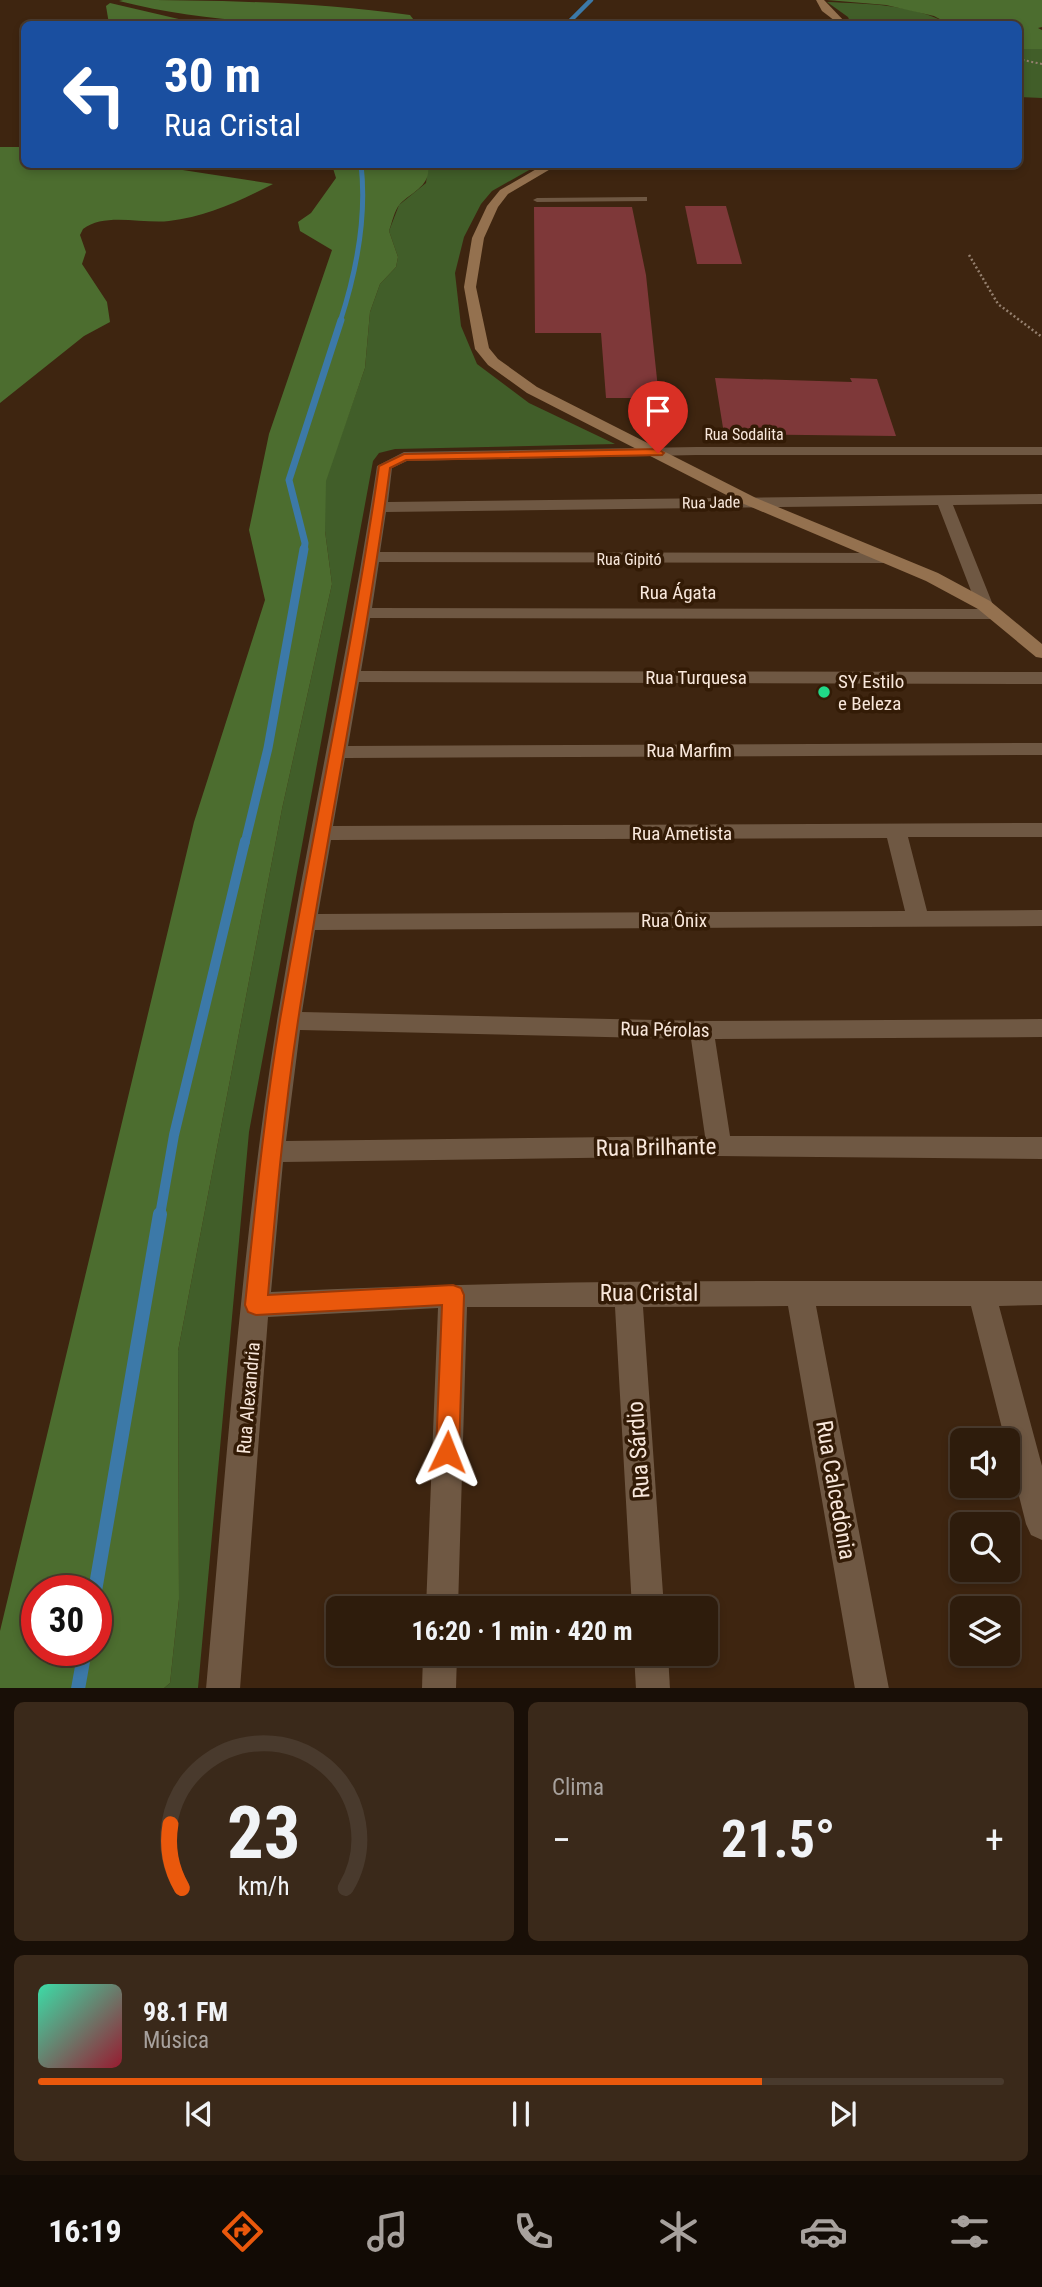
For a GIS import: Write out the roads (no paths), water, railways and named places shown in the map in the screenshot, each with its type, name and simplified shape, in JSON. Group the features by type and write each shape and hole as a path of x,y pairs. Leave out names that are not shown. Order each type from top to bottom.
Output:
{"main road":[{"path":"820,0 825,9 839,21"},
{"path":"547,168 504,192 493,205 478,238 470,287 482,349 509,376 750,501 888,558 988,609 1042,653"}],"street":[{"name":"Rua Sodalita","path":"404,457 1042,451"},
{"name":"Rua Alexandria","path":"223,1688 271,1152 289,1021 350,676 364,613 385,466 404,457"},
{"name":"Rua Jade","path":"379,507 943,498 1042,499"},
{"path":"943,498 988,609"},
{"name":"Rua Gipitó","path":"371,557 888,558"},
{"name":"Rua Ágata","path":"364,613 988,609"},
{"name":"Rua Turquesa","path":"350,676 1042,678"},
{"name":"Rua Marfim","path":"337,752 1042,748"},
{"name":"Rua Ametista","path":"322,834 1042,830"},
{"path":"896,832 918,919"},
{"name":"Rua Ônix","path":"305,922 1042,918"},
{"name":"Rua Pérolas","path":"289,1021 702,1030 1042,1028"},
{"path":"702,1030 719,1146"},
{"name":"Rua Brilhante","path":"271,1152 719,1146 1042,1148"},
{"path":"981,1291 1042,1524"},
{"name":"Rua Cristal","path":"256,1305 453,1295 981,1291 1042,1293"},
{"name":"Rua Calcedônia","path":"799,1292 872,1688"},
{"name":"Rua Sárdio","path":"628,1293 647,1596"},
{"path":"442,1596 453,1295"},
{"path":"439,1688 440,1666"},
{"path":"652,1666 653,1688"}],"lane":[{"path":"537,200 644,199"}],"waterway":[{"path":"570,21 591,0"},
{"path":"340,322 359,244 361,168"},
{"path":"304,551 305,543 289,480 341,320"},
{"path":"245,843 268,748 304,549"},
{"path":"160,1215 174,1135 245,841"},
{"path":"98,1575 160,1214"},
{"path":"78,1688 82,1666"}],"place":[{"name":"SY Estilo e Beleza","path":"824,692"}]}
